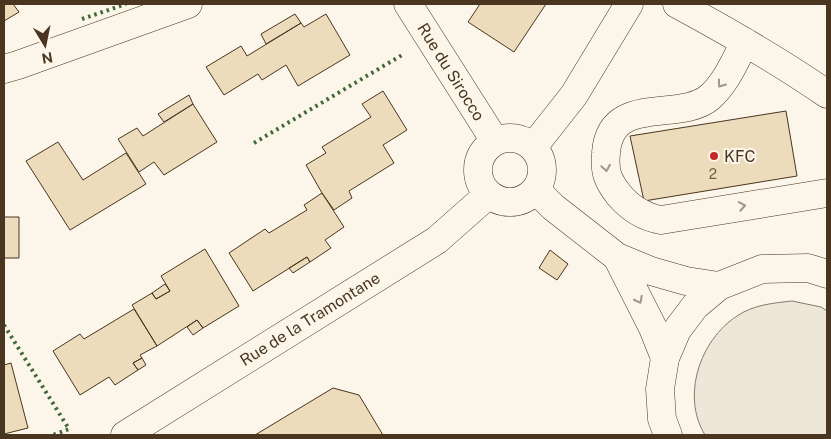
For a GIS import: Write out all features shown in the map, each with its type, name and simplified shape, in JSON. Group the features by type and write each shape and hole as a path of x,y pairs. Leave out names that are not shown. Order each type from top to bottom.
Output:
{"street":[{"path":"4,68 18,65 188,4"},
{"name":"Rue du Sirocco","path":"408,4 495,141"},
{"path":"533,146 574,95 629,4"},
{"path":"677,4 796,72 827,94"},
{"path":"745,42 722,85 709,98 695,105 626,117 612,130 606,144 605,165 609,182 626,203 647,217 661,220 827,193"},
{"path":"506,137 521,139 533,146 541,160 542,176 536,190 526,198 514,202 501,200 489,194 480,182 478,168 482,154 495,141 506,137"},
{"path":"536,190 553,207 618,257 651,271 686,282 719,286"},
{"name":"Rue de la Tramontane","path":"125,435 437,240 489,194"},
{"path":"618,257 653,328 664,358"},
{"path":"662,430 660,389 664,358 677,330 695,306 719,286 762,269 821,267"}],"shaded area":[{"path":"792,301 821,307 827,311 827,435 705,435 698,420 695,387 698,370 704,354 713,339 724,326 743,312 763,305"}],"building":[{"path":"4,4 13,4 19,12 4,21"},
{"path":"480,4 546,4 514,52 468,22"},
{"path":"295,14 301,23 266,44 261,34"},
{"path":"326,14 350,55 298,86 286,65 262,80 258,74 224,95 206,67 241,46 247,56 301,23 304,27"},
{"path":"383,91 407,130 383,145 394,163 349,191 352,198 334,210 306,165 326,153 322,147 371,117 362,104"},
{"path":"189,95 193,104 164,122 158,114"},
{"path":"193,104 217,142 164,175 154,162 139,172 118,139 137,128 143,136"},
{"name":"KFC","path":"786,111 797,176 644,201 630,136"},
{"path":"58,142 83,180 126,153 146,184 70,230 26,161"},
{"path":"322,193 344,227 325,240 331,248 310,262 307,257 253,291 229,253 265,229 269,233 307,210 304,205"},
{"path":"4,217 19,217 19,258 4,258"},
{"path":"205,249 239,306 203,328 197,320 157,346 132,305 152,293 156,299 170,291 161,276"},
{"path":"550,250 568,264 557,280 539,268"},
{"path":"307,257 310,262 293,273 289,268"},
{"path":"165,284 170,291 156,299 152,293"},
{"path":"134,309 157,346 140,355 142,358 133,363 138,370 115,385 109,377 80,395 53,351 80,334 84,339"},
{"path":"197,320 203,328 193,335 187,327"},
{"path":"142,358 146,365 138,370 133,363"},
{"path":"11,363 28,428 4,434 4,365"},
{"path":"333,388 359,395 383,435 255,435"}],"hedge":[{"path":"82,19 126,4"},
{"path":"254,143 402,55"},
{"path":"4,325 69,429 53,435"}],"place":[{"name":"KFC","path":"714,156"}]}
